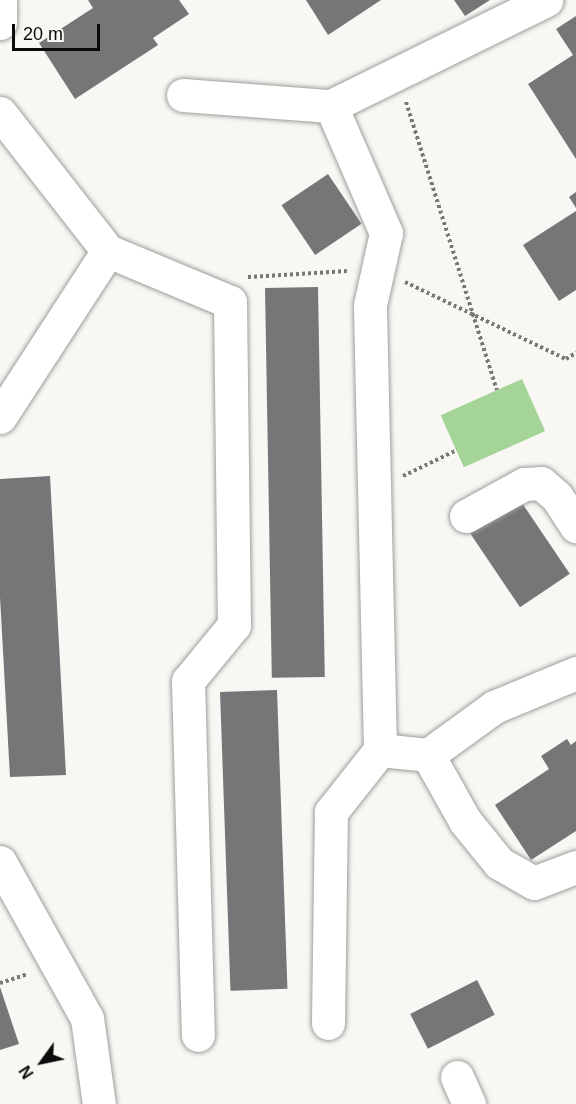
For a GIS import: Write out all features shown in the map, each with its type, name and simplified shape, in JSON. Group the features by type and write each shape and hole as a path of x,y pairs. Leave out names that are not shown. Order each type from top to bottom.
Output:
{"lane":[{"path":"0,0 0,23"},
{"path":"183,94 331,106 546,0"},
{"path":"328,1023 331,812 380,750 370,305 386,233 331,106"},
{"path":"0,113 108,251 230,302 234,625 188,681 198,1035"},
{"path":"0,417 108,251"},
{"path":"466,516 524,484 541,483 557,497 576,526"},
{"path":"380,750 428,755 494,707 576,673"},
{"path":"428,755 465,821 499,863 534,883 576,867"},
{"path":"0,862 87,1018 99,1104"}],"path":[{"path":"397,73 497,390"},
{"path":"230,302 250,274 378,270 567,359 576,353"},
{"path":"374,490 457,450"}],"green space":[{"path":"522,379 545,431 464,467 441,415"}],"building":[{"path":"88,0 179,0 189,14 153,38 158,45 75,99 39,43 93,8"},
{"path":"306,0 381,0 328,35"},
{"path":"454,0 490,0 465,16"},
{"path":"576,16 576,159 528,84 573,55 556,29"},
{"path":"328,174 362,224 315,255 282,205"},
{"path":"576,192 576,208 569,197"},
{"path":"576,211 576,290 559,301 523,245"},
{"path":"318,287 325,677 272,678 265,288"},
{"path":"50,476 66,775 10,777 0,597 0,479"},
{"path":"520,500 570,574 520,607 470,534"},
{"path":"277,690 287,989 230,991 220,692"},
{"path":"567,739 571,745 576,741 576,831 531,860 495,805 549,769 541,756"},
{"path":"477,980 495,1015 428,1049 410,1014"},
{"path":"0,987 19,1044 0,1050"}]}
